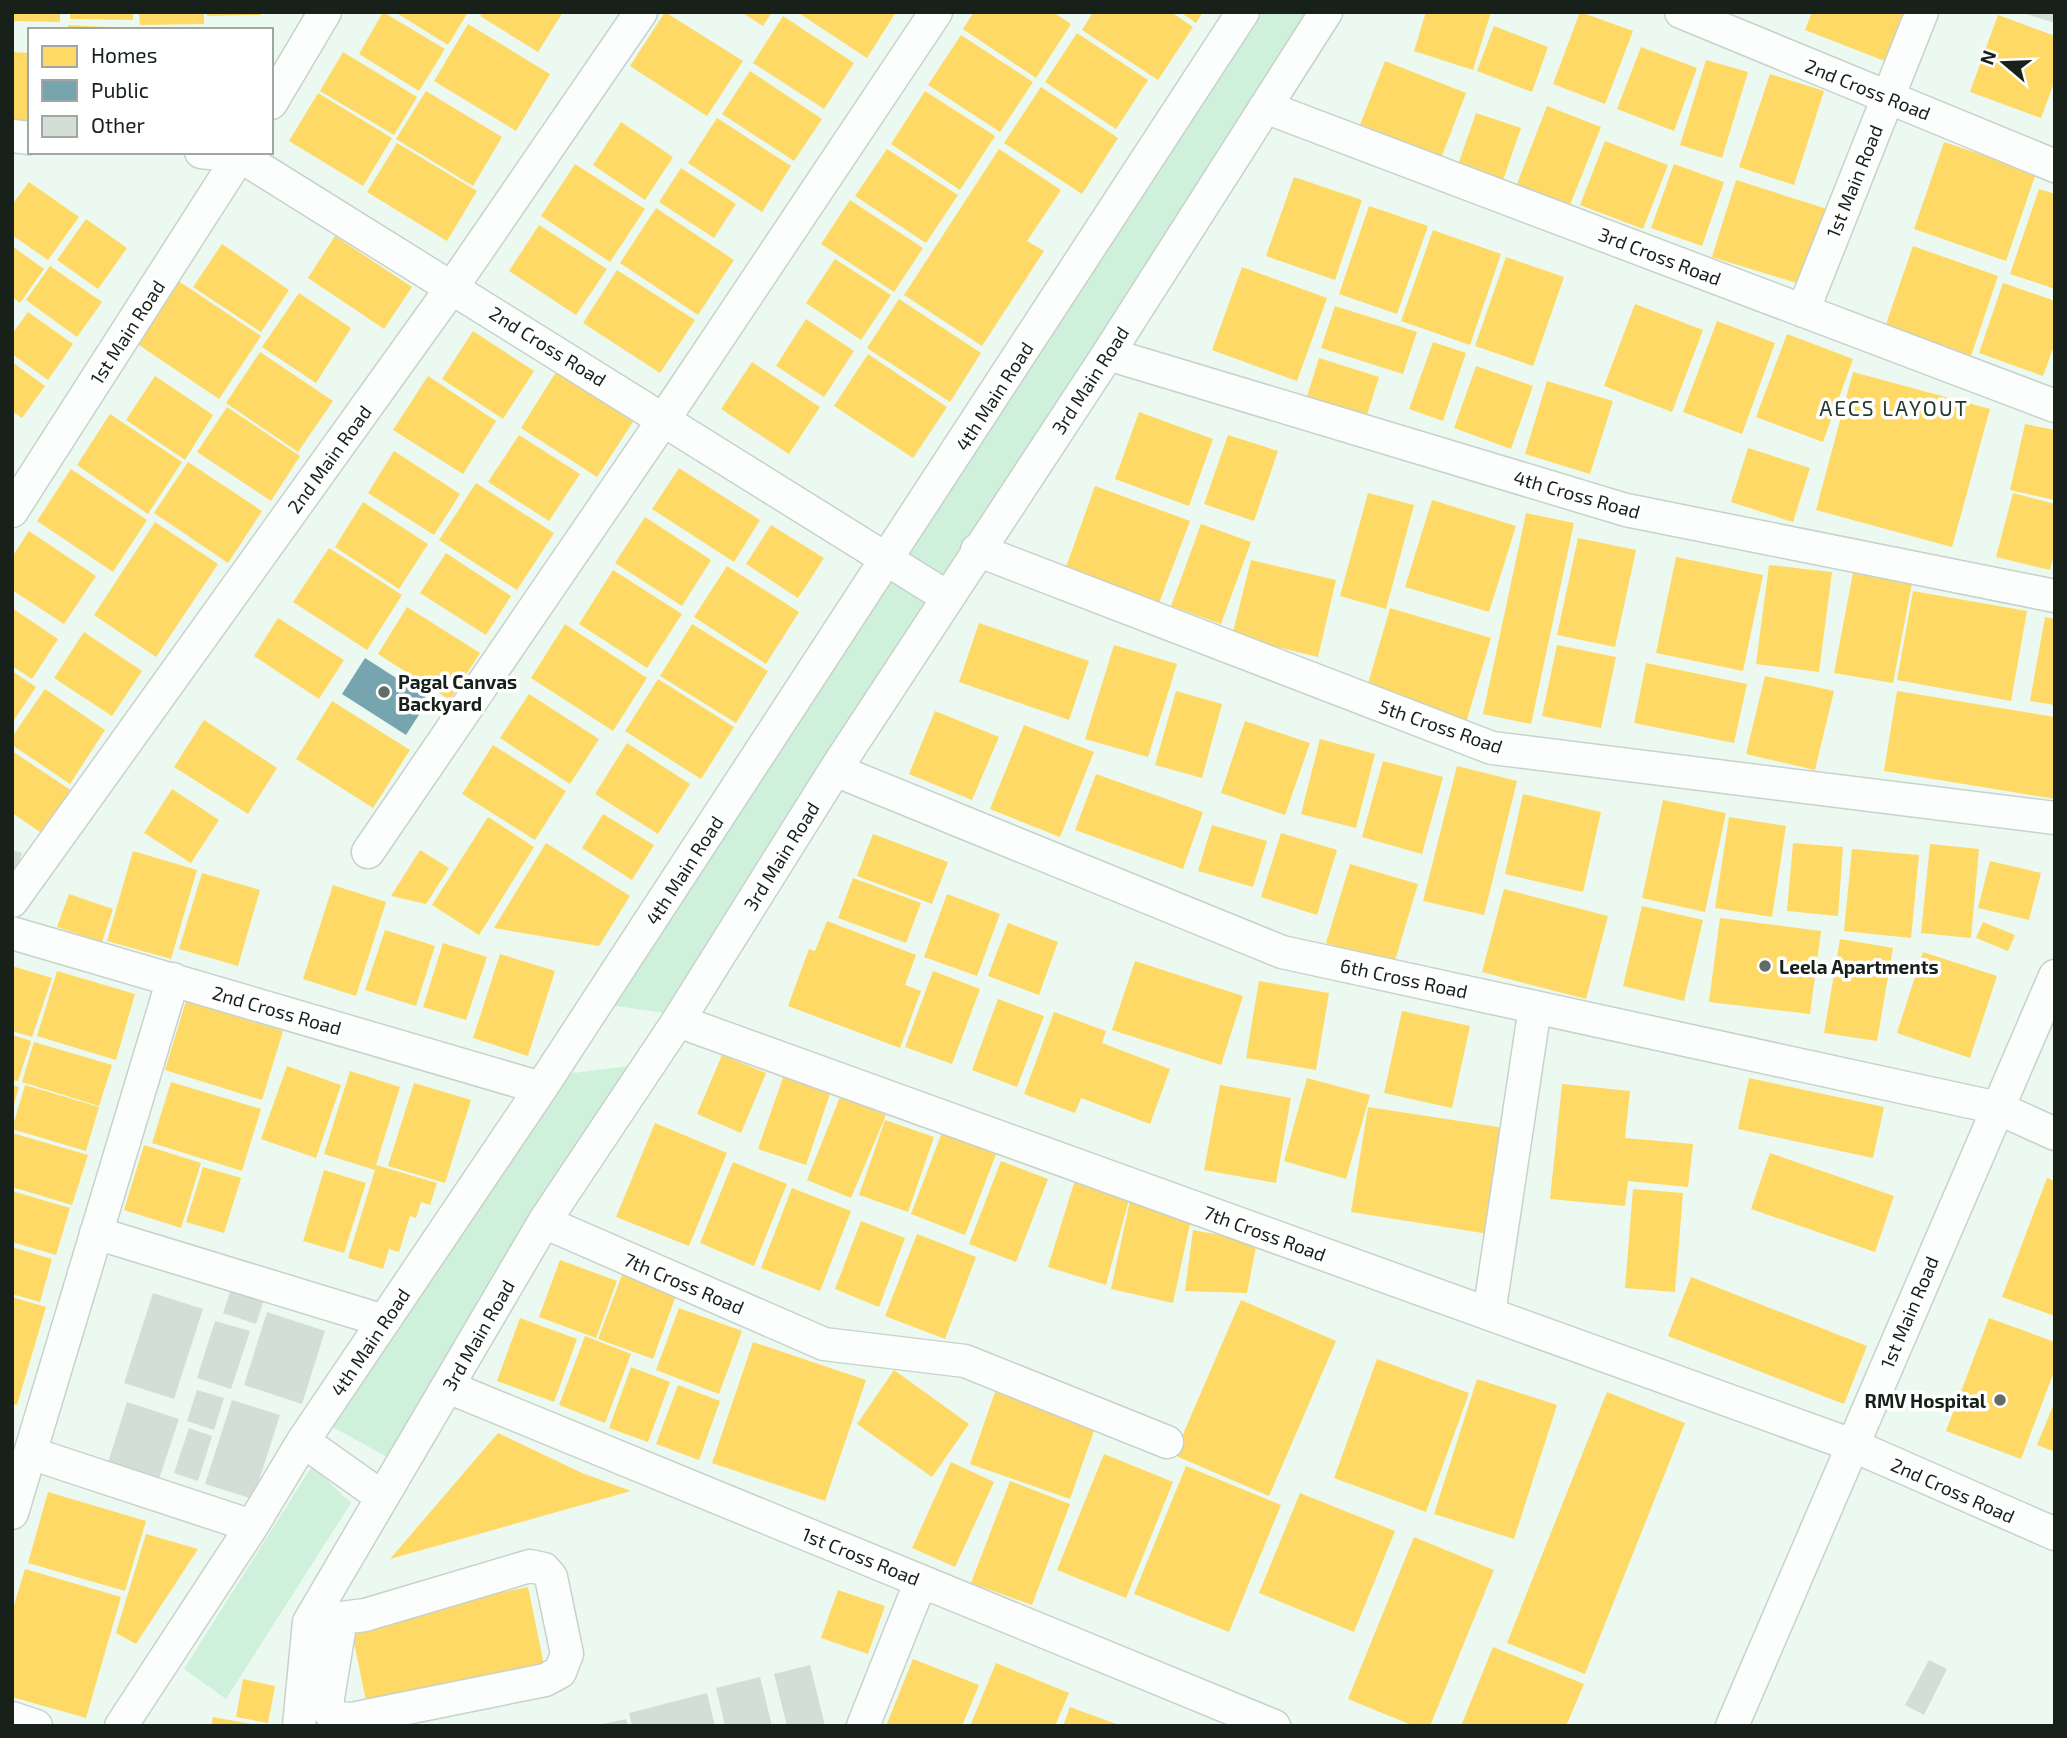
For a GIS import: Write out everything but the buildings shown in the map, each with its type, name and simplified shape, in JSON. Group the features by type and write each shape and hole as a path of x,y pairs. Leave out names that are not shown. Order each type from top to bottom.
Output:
{"street":[{"path":"273,100 325,12"},
{"name":"2nd Main Road","path":"12,901 453,286 641,12"},
{"path":"368,852 664,419 936,12"},
{"name":"4th Main Road","path":"121,1726 252,1527 303,1441 541,1088 1243,12"},
{"name":"3rd Main Road","path":"309,1707 309,1622 544,1222 678,1021 835,770 1108,354 1326,12"},
{"name":"2nd Cross Road","path":"1681,12 1737,23 1887,97 2055,166"},
{"name":"1st Main Road","path":"1803,311 1922,12"},
{"name":"3rd Cross Road","path":"1265,107 2055,406"},
{"name":"2nd Cross Road","path":"241,154 947,597"},
{"name":"1st Main Road","path":"12,511 241,154"},
{"name":"4th Cross Road","path":"1108,354 1626,510 2055,596"},
{"name":"5th Cross Road","path":"977,550 1492,748 2055,818"},
{"name":"6th Cross Road","path":"835,770 1282,952 1998,1108"},
{"name":"2nd Cross Road","path":"12,933 541,1088"},
{"name":"1st Main Road","path":"1732,1726 2055,976"},
{"path":"12,1513 173,979"},
{"path":"1489,1314 1535,1007"},
{"name":"7th Cross Road","path":"678,1021 1852,1445"},
{"path":"1998,1108 2055,1134"},
{"name":"7th Cross Road","path":"544,1222 824,1343 965,1361 1167,1443"},
{"path":"96,1233 384,1321"},
{"name":"1st Cross Road","path":"448,1387 1274,1726"},
{"path":"303,1441 382,1497"},
{"name":"2nd Cross Road","path":"1852,1445 2055,1534"},
{"path":"30,1453 252,1527"},
{"path":"309,1622 365,1615 530,1566 544,1569 551,1577 567,1654 560,1672 545,1681 352,1719 335,1718 328,1710 309,1707 341,1619"},
{"path":"863,1726 921,1581"},
{"path":"12,1718 36,1726"}],"green space":[{"path":"1258,12 1317,12 665,1013 609,1005"},
{"path":"629,1066 387,1457 329,1425 566,1074"},
{"path":"312,1466 351,1503 226,1699 184,1669"}],"place":[{"name":"Pagal Canvas Backyard","path":"384,692"},
{"name":"Leela Apartments","path":"1765,966"},
{"name":"RMV Hospital","path":"2000,1400"}],"district":[{"name":"AECS LAYOUT","path":"1894,407"}]}
